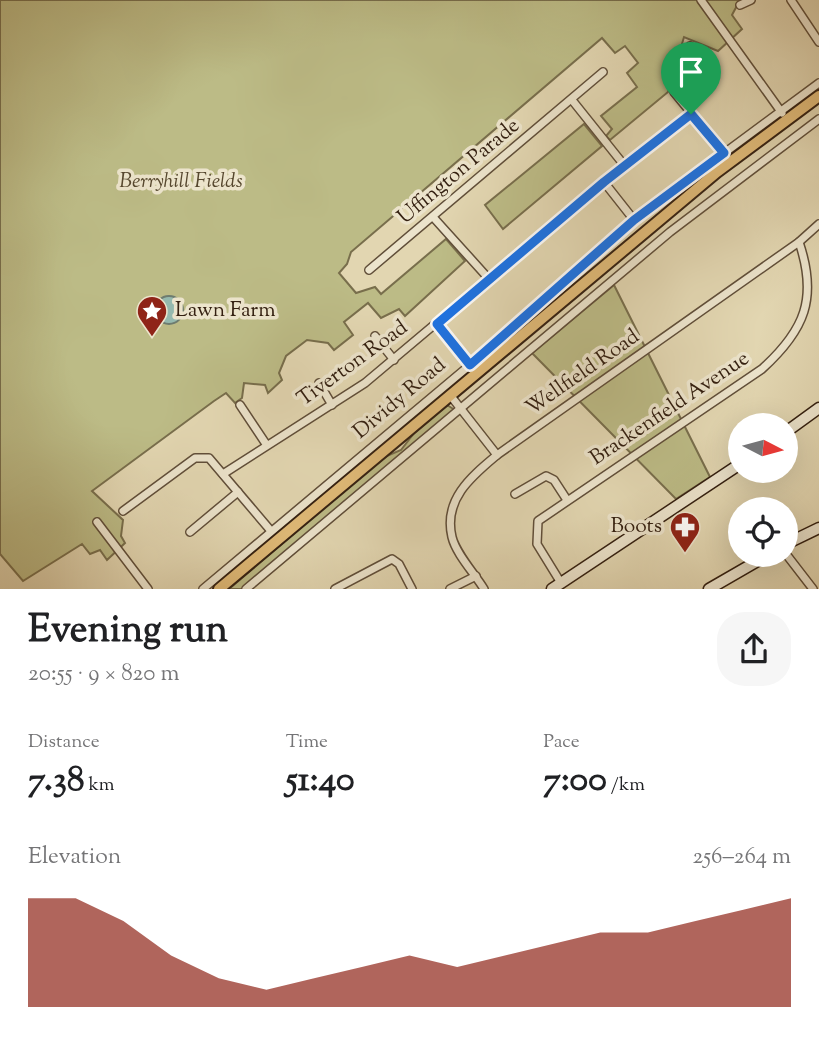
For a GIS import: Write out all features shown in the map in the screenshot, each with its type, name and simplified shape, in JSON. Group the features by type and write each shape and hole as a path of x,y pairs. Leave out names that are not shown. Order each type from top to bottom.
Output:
{"main road":[{"name":"Dividy Road","path":"219,589 717,173 819,96"}],"street":[{"path":"701,0 788,120"},
{"path":"740,5 751,0"},
{"path":"791,0 819,42"},
{"path":"690,46 679,59 673,78 674,92 724,153"},
{"name":"Uffington Parade","path":"369,270 603,72"},
{"name":"Dividy Road","path":"203,589 470,365 634,220 819,83"},
{"path":"572,100 624,165"},
{"name":"Tiverton Road","path":"223,474 266,444 332,405 394,360 624,165 691,114"},
{"path":"246,589 670,232 819,119"},
{"path":"604,182 634,220"},
{"path":"433,217 489,279"},
{"name":"Wellfield Road","path":"484,589 452,537 452,505 467,482 497,454 799,242 819,224"},
{"name":"Brackenfield Avenue","path":"557,586 537,544 535,530 538,521 762,369 788,346 804,312 808,290 807,266 799,242"},
{"path":"437,324 470,365"},
{"path":"375,336 394,360"},
{"path":"319,383 332,405"},
{"path":"450,395 497,454"},
{"path":"240,405 266,444"},
{"path":"247,413 255,408"},
{"path":"798,423 819,408"},
{"path":"123,511 195,458 209,458 271,531"},
{"path":"557,586 728,472"},
{"path":"515,494 546,476 554,480 567,500"},
{"path":"190,532 238,492"},
{"path":"97,522 148,589"},
{"path":"798,538 819,528"},
{"path":"335,589 392,559 399,564 412,589"},
{"path":"709,589 747,567"},
{"path":"796,567 813,589"},
{"path":"450,589 476,576"}],"green space":[{"name":"Berryhill Fields","path":"0,0 740,0 732,15 742,29 718,51 684,37 668,92 610,140 606,136 612,129 601,116 637,87 627,73 638,63 625,46 615,53 602,38 351,252 347,264 339,273 356,293 375,287 381,294 446,239 465,261 405,316 399,309 381,318 368,303 344,322 353,335 334,350 328,343 307,340 286,356 279,373 282,380 268,393 265,385 244,383 242,398 235,403 226,393 214,401 92,491 123,520 121,536 125,543 107,560 100,550 90,554 82,544 23,581 0,554"},
{"path":"584,124 602,146 503,229 485,205"},
{"path":"614,285 710,477 676,499 532,353"},
{"path":"447,405 455,410 243,589 229,589 382,458 401,450 415,432"}],"water":[{"path":"169,296 179,300 183,310 179,320 169,324 159,320 155,310 159,300"}],"place":[{"name":"Lawn Farm","path":"152,338"},
{"name":"Boots","path":"685,554"}],"route":[{"path":"691,114 724,153 634,220 470,365 437,324 624,165 691,114"}]}
